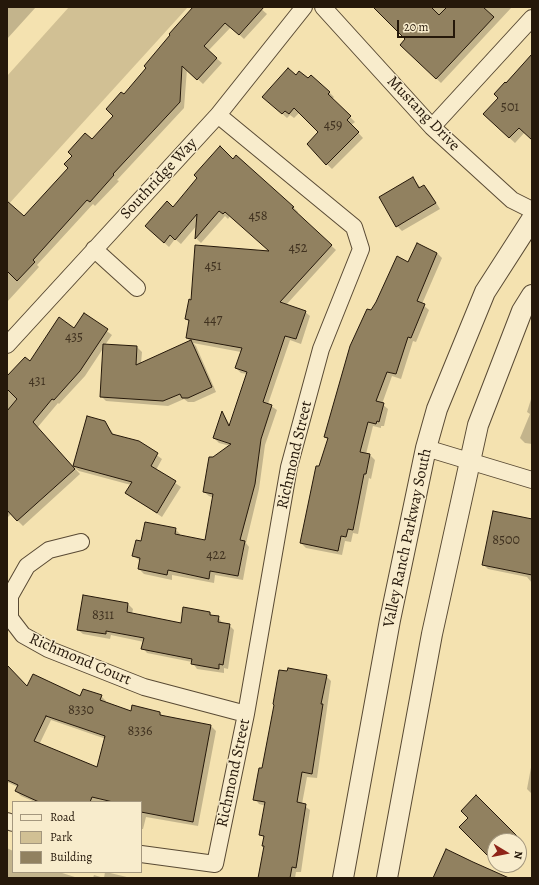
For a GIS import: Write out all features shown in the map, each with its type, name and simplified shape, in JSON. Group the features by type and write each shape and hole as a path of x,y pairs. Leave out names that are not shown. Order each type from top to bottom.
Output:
{"street":[{"name":"Southridge Way","path":"7,345 218,115 304,7"},
{"name":"Mustang Drive","path":"323,7 432,127 512,200 532,210"},
{"path":"432,127 532,18"},
{"name":"Richmond Street","path":"142,854 215,864 246,714 290,467 321,349 361,249 354,227 218,115"},
{"name":"Valley Ranch Parkway South","path":"343,878 390,620 426,448 437,409 485,292 532,219"},
{"path":"94,249 137,288"},
{"path":"387,878 432,634 478,425 522,311 532,295"},
{"path":"426,448 470,460 532,480"},
{"name":"Richmond Court","path":"81,542 49,550 27,566 10,596 10,618 23,636 48,649 144,687 246,714"}],"green space":[{"path":"69,7 188,7 7,206 7,76"}],"building":[{"path":"193,7 264,7 239,35 225,23 204,46 217,58 197,80 182,66 180,102 113,174 114,175 90,202 87,200 33,260 35,262 17,281 7,271 7,201 24,216 68,168 64,164 72,156 68,152 85,133 92,139 113,116 106,109 121,92 124,94 146,68 144,66 170,35 169,34"},
{"path":"373,7 431,7 439,15 447,7 483,7 494,17 436,79 400,45 405,39"},
{"path":"532,54 532,140 519,128 509,138 483,114 498,98 494,94"},
{"path":"288,68 296,75 299,71 308,78 311,75 330,92 328,94 351,116 347,120 359,132 326,165 307,144 318,132 294,108 289,114 285,111 282,114 262,97"},
{"path":"220,146 233,159 236,155 294,207 292,208 332,245 280,302 306,311 296,339 285,336 263,402 272,405 261,439 255,484 240,540 245,541 238,576 210,571 209,579 168,570 167,575 138,569 140,558 132,556 136,540 141,541 145,522 176,528 175,534 205,540 213,494 203,492 209,457 213,457 231,444 213,438 222,411 229,426 247,372 235,368 242,348 186,338 189,320 185,319 189,299 191,300 195,245 269,251 225,212 223,214 219,211 195,239 197,214 175,240 170,235 164,243 145,226 167,201 173,207 197,178 194,175"},
{"path":"413,177 419,188 424,185 436,203 396,227 379,197"},
{"path":"417,243 437,253 417,301 425,304 411,338 408,337 396,374 387,372 376,401 384,403 379,422 377,421 376,424 368,422 360,452 370,454 366,474 364,474 353,530 348,529 346,537 341,536 338,551 300,543 316,466 319,466 328,438 324,437 350,346 367,309 371,310 376,302 397,256 408,262"},
{"path":"84,313 108,329 80,371 54,400 52,399 33,422 75,469 17,521 7,510 7,411 17,399 7,389 7,376 25,357 30,361 59,317 74,328"},
{"path":"191,340 212,387 188,398 182,398 180,394 163,401 100,397 103,344 137,346 136,365"},
{"path":"87,416 105,421 112,434 139,441 158,453 151,466 176,481 157,513 125,493 132,482 73,466"},
{"path":"493,511 532,519 532,575 482,565"},
{"path":"83,595 128,603 127,612 181,623 183,607 210,612 210,615 219,616 218,622 230,624 223,665 219,664 219,669 191,664 192,659 141,649 144,638 106,631 106,634 77,630"},
{"path":"7,665 27,686 33,674 80,696 83,689 102,695 100,700 131,711 132,705 160,712 160,715 211,725 193,822 142,812 142,801 109,801 92,797 90,801 37,801 15,791 18,785 7,780","holes":["46,716 105,736 97,767 34,741"]},
{"path":"288,668 327,675 321,704 323,704 312,774 302,772 297,802 306,804 296,868 292,867 290,878 258,878 264,846 262,846 264,836 259,835 265,802 253,800 259,768 262,768 279,670 287,671"},
{"path":"476,795 514,833 487,833 487,855 459,827 468,818 461,811"},
{"path":"446,849 487,868 487,873 498,873 509,878 433,878"}]}
